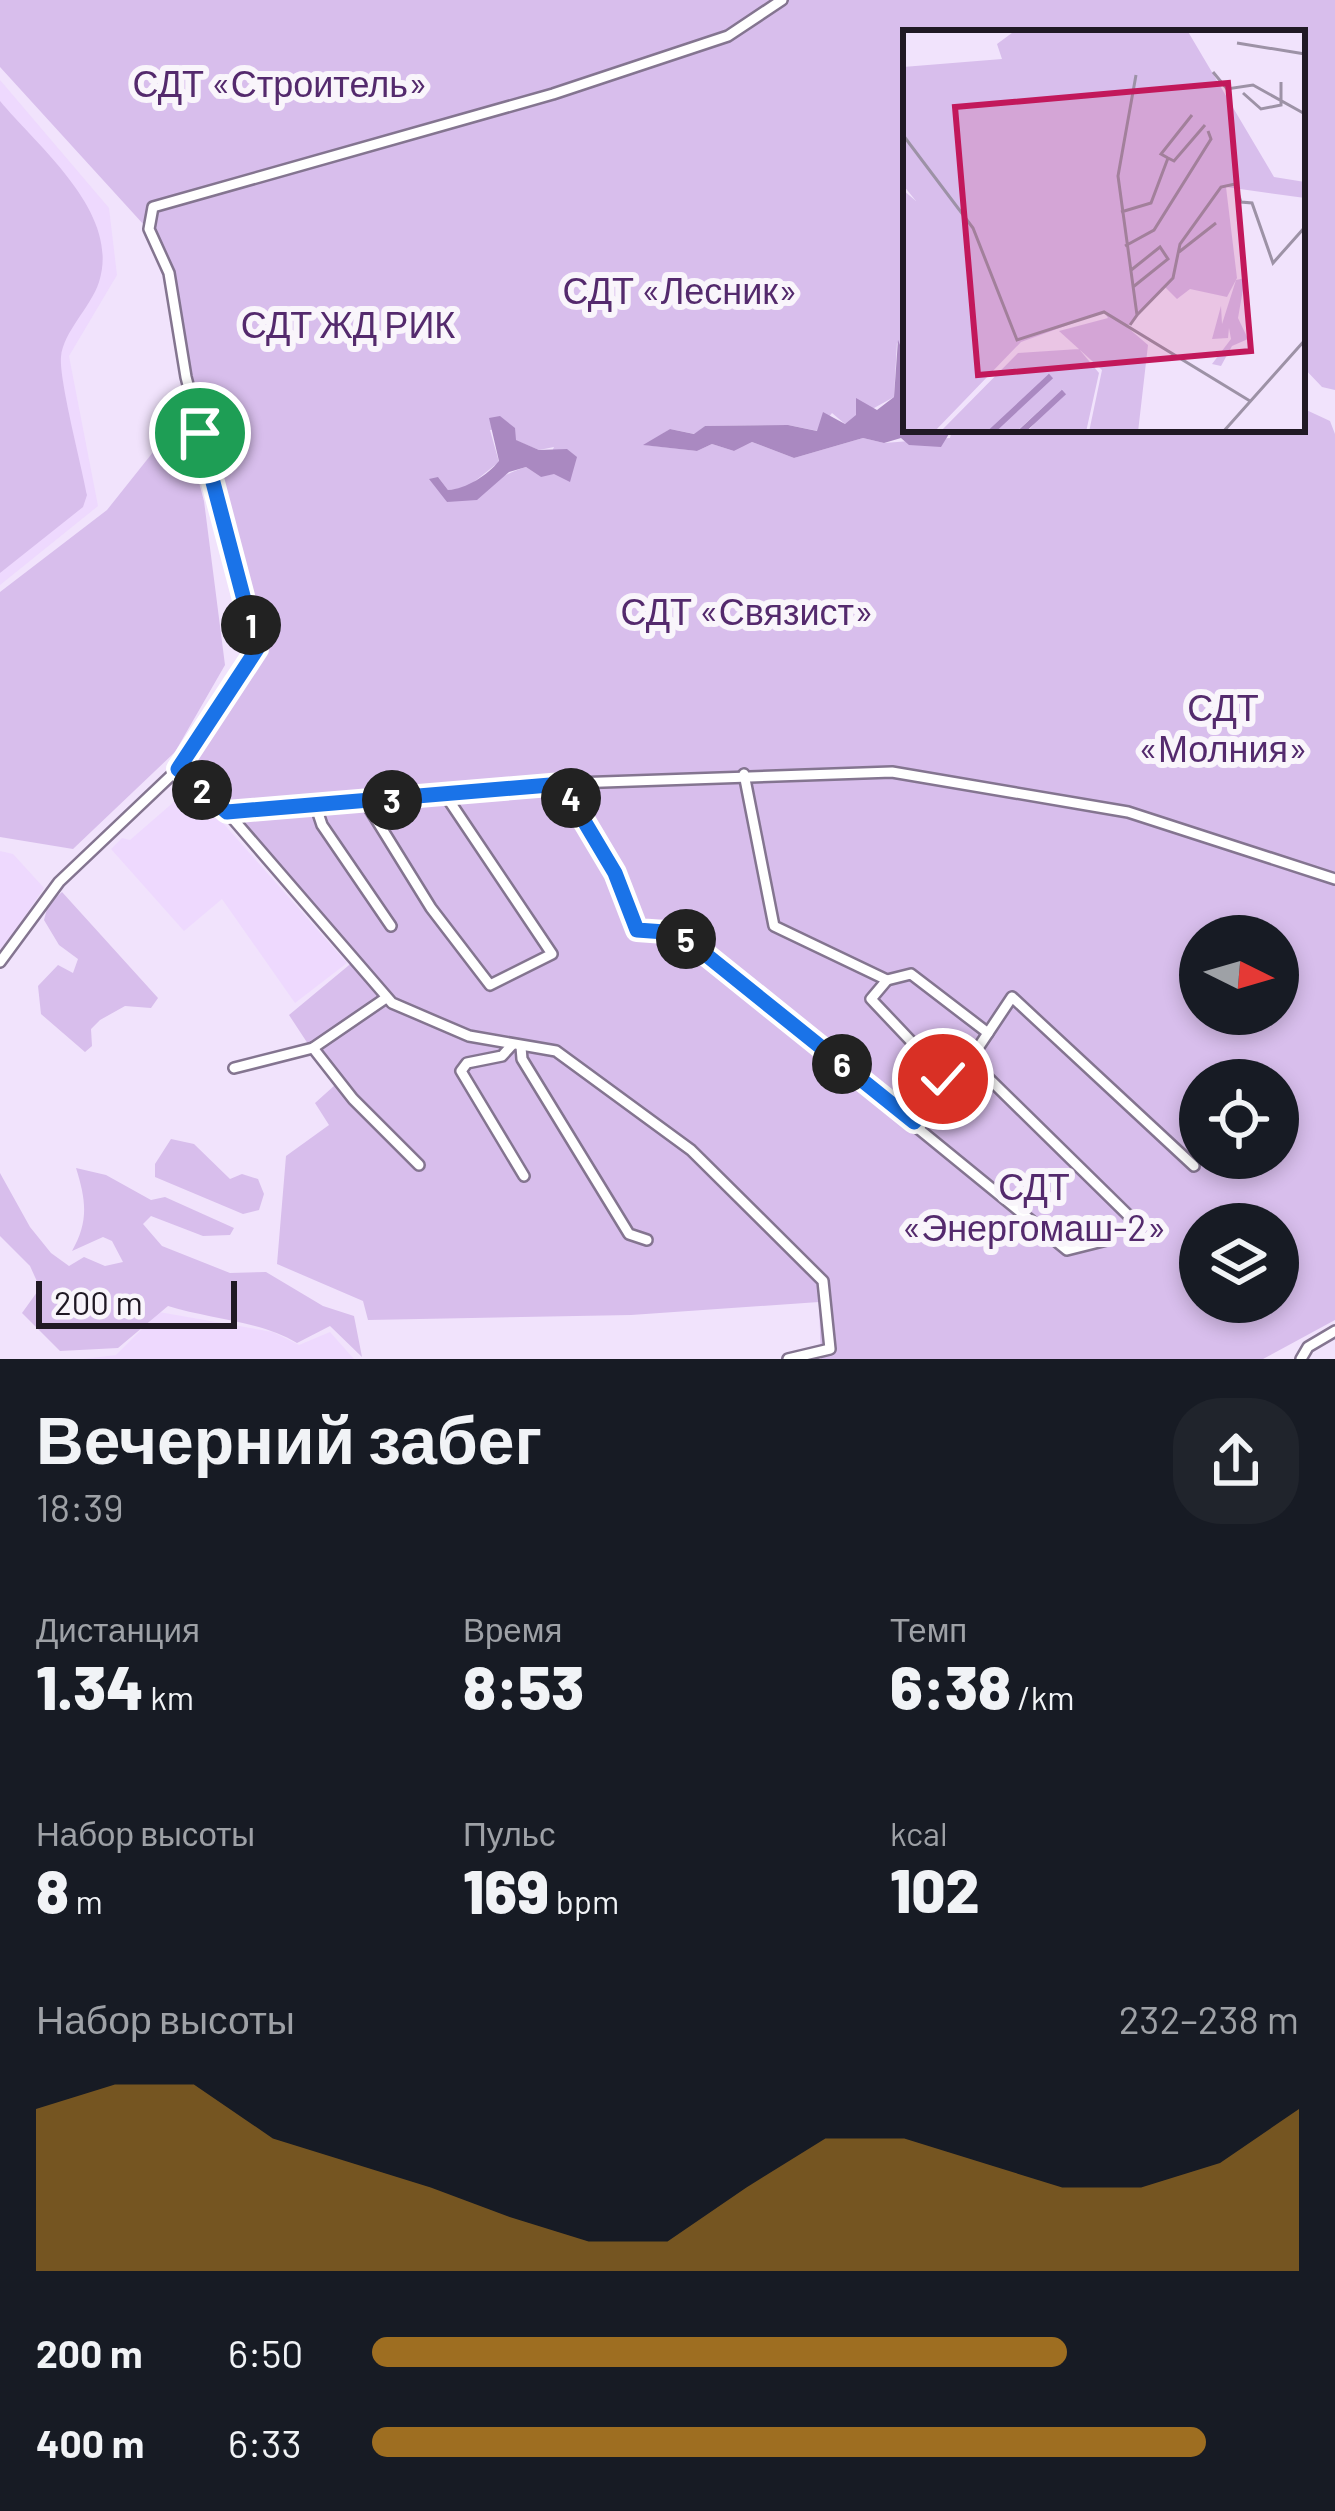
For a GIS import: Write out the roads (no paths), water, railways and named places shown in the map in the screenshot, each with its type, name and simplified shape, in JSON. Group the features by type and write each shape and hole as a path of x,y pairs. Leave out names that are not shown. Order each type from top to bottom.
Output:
{"street":[{"path":"0,962 58,883 178,769 257,649 186,377 170,273 149,229 153,207 684,51 728,36 782,0"},
{"path":"178,769 227,812 386,998 469,1036 556,1051 691,1150 823,1281 830,1349 788,1359"},
{"path":"227,812 574,783 892,772 1092,803 1335,879"},
{"path":"743,774 773,924 886,980 911,974 988,1033"},
{"path":"574,783 568,794 615,873 637,930 679,933 1067,1250 1107,1240"},
{"path":"367,803 431,908 490,985 552,954 446,796"},
{"path":"316,807 322,825 391,926"},
{"path":"886,980 872,999 942,1074 914,1122"},
{"path":"1135,1228 1129,1216 970,1060 1012,997 1179,1152"},
{"path":"234,1068 313,1048 386,998"},
{"path":"516,1046 502,1056 467,1063 461,1071 524,1176"},
{"path":"516,1046 629,1234 647,1240"},
{"path":"313,1048 353,1099 419,1165"},
{"path":"1301,1359 1307,1347 1335,1331"}],"park label":[{"name":"СДТ «Строитель»","path":"280,82"},
{"name":"СДТ «Лесник»","path":"680,289"},
{"name":"СДТ ЖД РИК","path":"348,323"},
{"name":"СДТ «Связист»","path":"747,610"},
{"name":"СДТ «Молния»","path":"1223,726"},
{"name":"СДТ «Энергомаш-2»","path":"1034,1206"}]}
